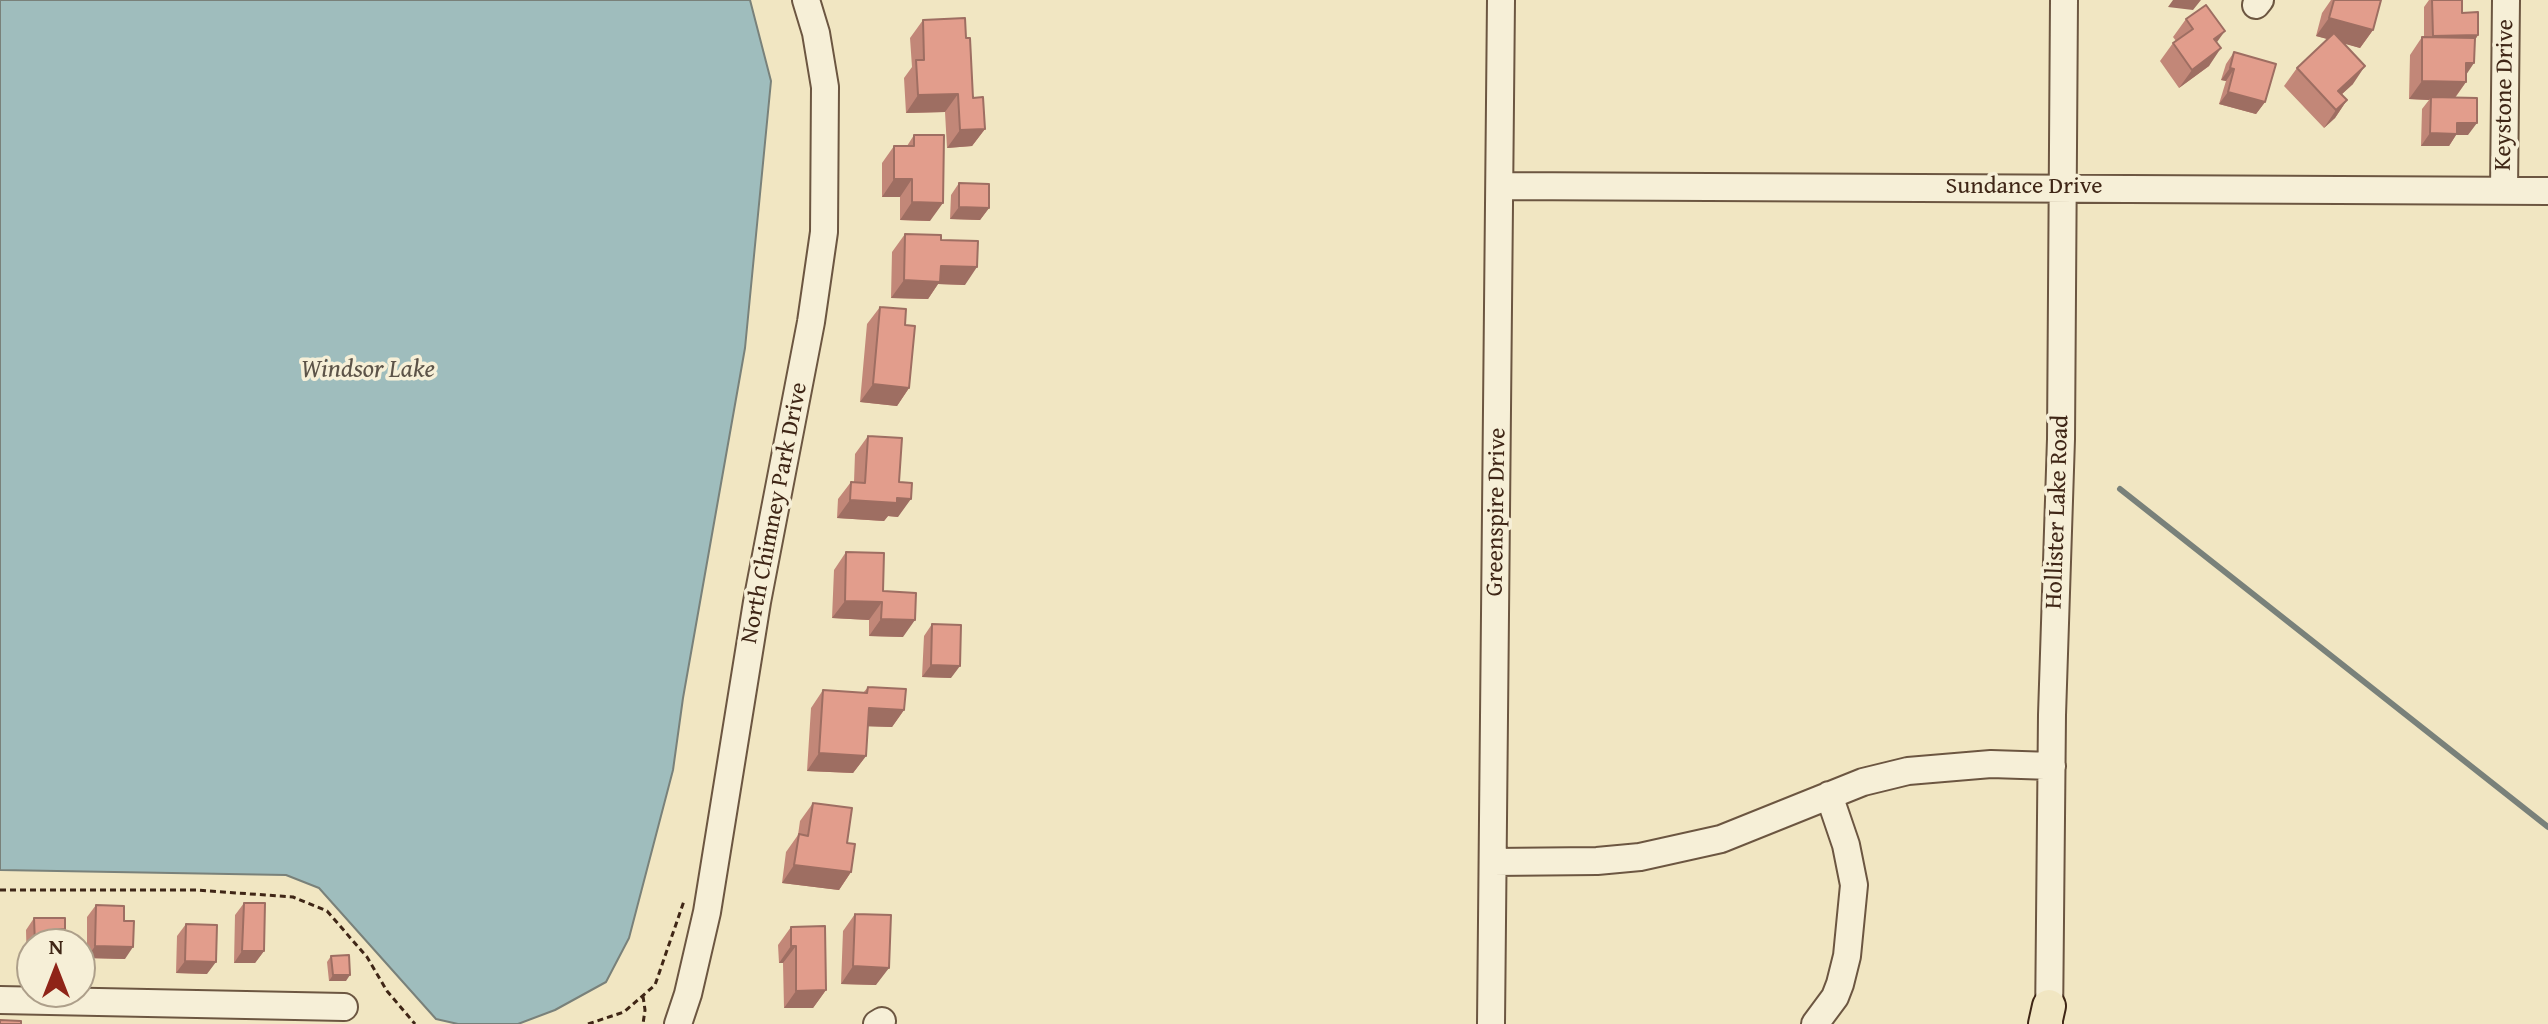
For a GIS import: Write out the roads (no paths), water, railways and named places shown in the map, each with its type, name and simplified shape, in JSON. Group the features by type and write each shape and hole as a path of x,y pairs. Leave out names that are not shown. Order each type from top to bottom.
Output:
{"street":[{"name":"North Chimney Park Drive","path":"678,1024 707,912 757,602 811,322 824,232 825,87 816,33 806,0"},
{"name":"Greenspire Drive","path":"1491,1024 1501,0"},
{"name":"Hollister Lake Road","path":"2048,1018 2052,715 2061,439 2064,0"},
{"name":"Keystone Drive","path":"2504,191 2506,0"},
{"name":"Sundance Drive","path":"1500,186 2548,191"},
{"path":"1493,862 1597,861 1640,857 1721,839 1863,782 1908,771 1991,764 2052,766"},
{"path":"1815,1024 1835,997 1840,984 1847,956 1854,885 1849,855 1829,795"},
{"path":"0,1000 152,1014 344,1007"}],"water":[{"name":"Windsor Lake","path":"0,0 750,0 771,81 745,348 673,770 629,938 606,982 555,1010 518,1024 458,1024 436,1019 319,888 286,875 0,870"}],"waterway":[{"path":"2120,489 2548,827"}]}
